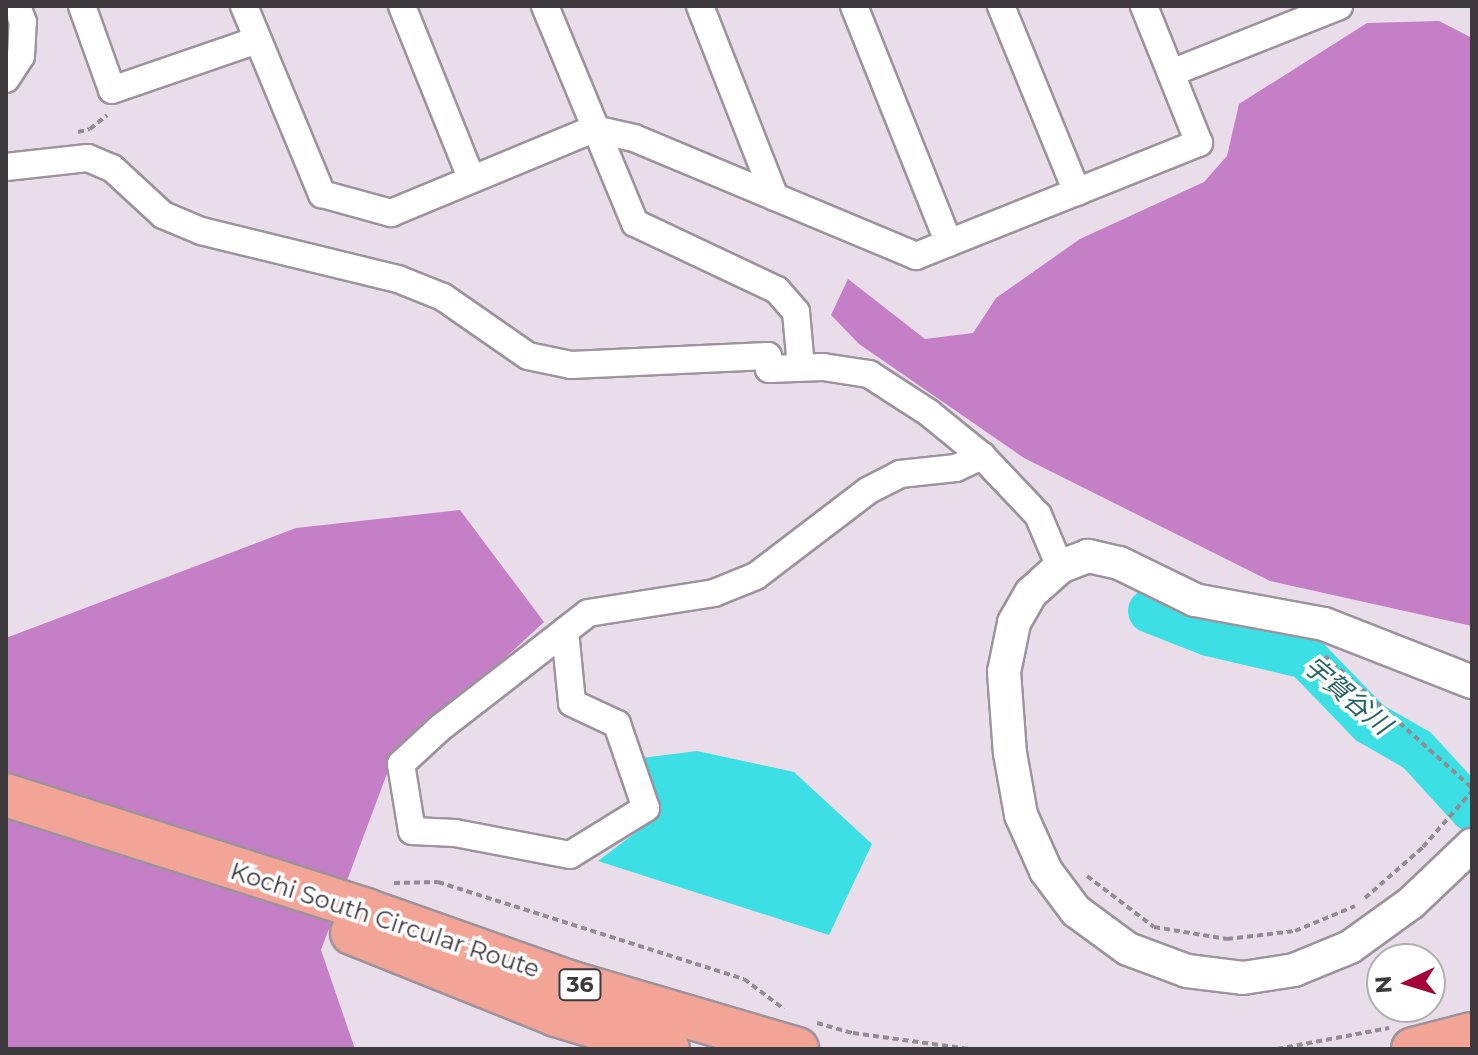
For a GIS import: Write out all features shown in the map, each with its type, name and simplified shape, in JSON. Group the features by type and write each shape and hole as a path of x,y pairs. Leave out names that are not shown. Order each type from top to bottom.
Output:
{"main road":[{"name":"Kochi South Circular Route","path":"6,795 157,845 370,909 566,981 799,1029"},
{"name":"Kochi South Circular Route","path":"370,909 556,1015 668,1049"},
{"path":"1407,1037 1472,1034"}],"street":[{"path":"6,79 21,56 23,22 17,6"},
{"path":"82,6 112,90 257,40"},
{"path":"244,6 322,194 391,213 594,129 634,138 916,256 1199,143 1144,6"},
{"path":"402,6 471,178"},
{"path":"545,6 635,223 777,290 796,312 801,367"},
{"path":"700,6 775,197"},
{"path":"854,6 949,243"},
{"path":"1001,6 1077,192"},
{"path":"1171,73 1288,16 1339,6"},
{"path":"6,167 88,158 112,168 163,215 201,231 409,284 443,297 528,356 571,365 768,356 769,369 801,367 869,374 929,413 982,456 1038,515 1060,567"},
{"path":"565,631 572,703 617,724 646,808 570,855 455,833 412,831 401,764 440,728 588,613 714,593 756,576 869,490 900,474 956,468 982,456"},
{"path":"1472,682 1324,624 1195,600 1119,563 1088,556 1060,567 1031,593 1014,623 1004,672 1010,753 1021,815 1046,871 1076,911 1128,949 1187,971 1243,978 1294,970 1350,947 1411,903 1472,845"}],"path":[{"path":"64,135 99,123 110,112 112,90"},
{"path":"1046,871 1084,874 1154,927 1227,939 1295,931 1358,905 1423,847 1472,790 1378,706 1291,618"},
{"path":"370,909 438,882 744,979 799,1029 969,1049"},
{"path":"1277,1049 1357,1037 1407,1037"}],"shaded area":[{"path":"1439,21 1472,38 1472,626 1270,581 1024,458 859,344 831,315 848,279 925,339 973,333 996,298 1080,239 1204,182 1227,156 1239,104 1367,23"},
{"path":"460,510 544,622 391,763 321,950 355,1049 6,1049 6,638 296,528"}],"water":[{"path":"697,751 794,772 872,844 829,935 598,861 659,815 642,758"}],"waterway":[{"name":"宇賀谷川","path":"1150,611 1209,634 1306,657 1370,723 1417,750 1472,810"}]}
